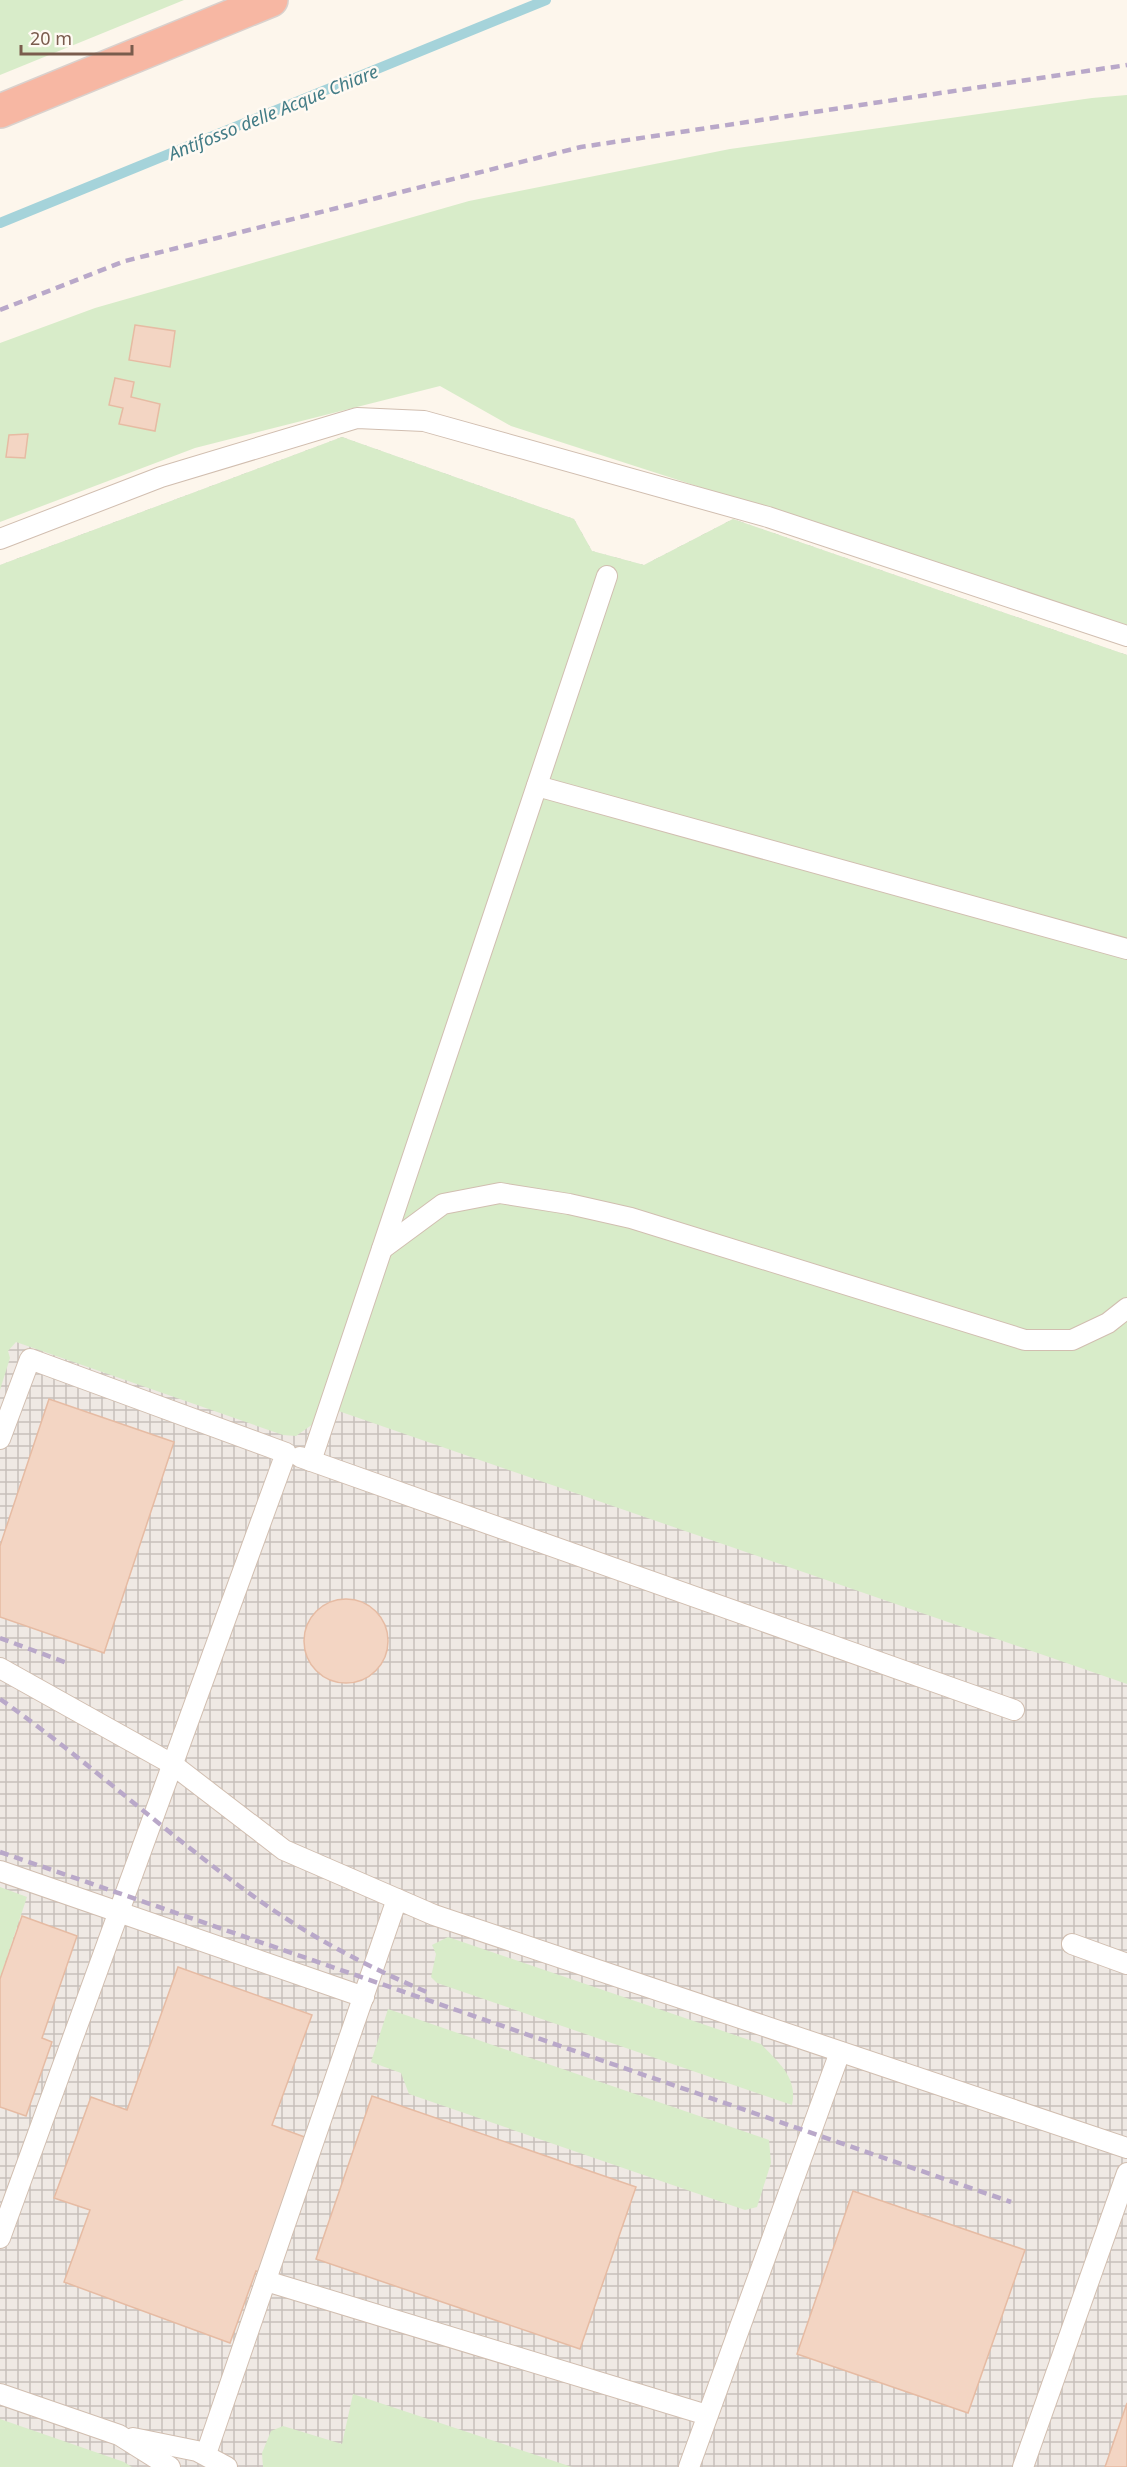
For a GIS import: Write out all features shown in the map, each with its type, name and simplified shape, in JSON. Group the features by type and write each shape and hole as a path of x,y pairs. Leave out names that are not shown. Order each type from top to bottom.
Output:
{"highway":[{"path":"0,111 270,0"}],"lane":[{"path":"0,539 161,477 357,418 424,422 768,517 1127,636"},
{"path":"311,1461 607,576"},
{"path":"537,786 1127,949"},
{"path":"382,1249 443,1204 500,1193 569,1204 631,1218 1025,1340 1071,1340 1108,1323 1127,1308"},
{"path":"0,1439 30,1359 286,1453 1014,1710"},
{"path":"0,2238 286,1453"},
{"path":"0,1668 172,1764 284,1850 398,1899 445,1918 1127,2148"},
{"path":"0,1871 363,1997"},
{"path":"206,2454 398,1899"},
{"path":"1072,1944 1127,1964"},
{"path":"689,2467 840,2052"},
{"path":"1023,2467 1127,2173"},
{"path":"266,2281 707,2415"},
{"path":"0,2394 119,2435 206,2454 226,2467"},
{"path":"119,2435 170,2467"}],"shaded area":[{"path":"342,437 574,519 592,551 644,565 733,519 1127,655 1127,2467 0,2467 0,565"}],"green space":[{"path":"0,0 184,0 0,75"},
{"path":"1127,95 1127,625 511,426 440,386 195,448 0,522 0,343 95,308 469,201 730,149"},
{"path":"342,437 574,519 592,551 644,565 733,519 1127,655 1127,1684 324,1406 313,1424 296,1436 283,1435 16,1342 8,1351 10,1358 0,1390 0,565"},
{"path":"0,1887 27,1897 0,1978"},
{"path":"448,1937 761,2044 790,2079 792,2105 437,1983 431,1977 436,1954 432,1945"},
{"path":"388,2009 769,2140 771,2163 757,2207 745,2210 409,2094 401,2073 371,2062"},
{"path":"353,2394 572,2467 263,2467 262,2453 271,2431 283,2426 342,2444"},
{"path":"0,2419 124,2462 132,2467 0,2467"}],"building":[{"path":"135,325 175,331 170,367 129,360"},
{"path":"115,378 134,382 131,397 160,404 155,431 119,424 123,408 109,405"},
{"path":"28,434 25,458 6,457 9,435"},
{"path":"49,1399 174,1442 104,1653 0,1617 0,1546"},
{"path":"338,1599 354,1599 370,1606 381,1617 388,1633 385,1657 376,1671 354,1683 338,1683 322,1676 311,1665 304,1649 304,1633 311,1617 322,1606"},
{"path":"22,1916 77,1936 42,2038 52,2042 26,2116 0,2107 0,1979"},
{"path":"178,1967 312,2015 272,2125 310,2139 262,2273 256,2271 230,2343 64,2282 90,2210 54,2198 91,2097 127,2110"},
{"path":"372,2096 636,2187 580,2349 316,2259"},
{"path":"853,2191 1025,2250 968,2413 797,2354"},
{"path":"1127,2403 1127,2467 1105,2467"}],"waterway":[{"name":"Antifosso delle Acque Chiare","path":"0,223 546,0"}],"railway":[{"path":"0,310 125,261 581,147 1127,65"},
{"path":"0,1638 67,1663"},
{"path":"0,1699 35,1724 203,1859 273,1910 310,1934 349,1955 429,1993"},
{"path":"0,1852 1011,2202"}]}
